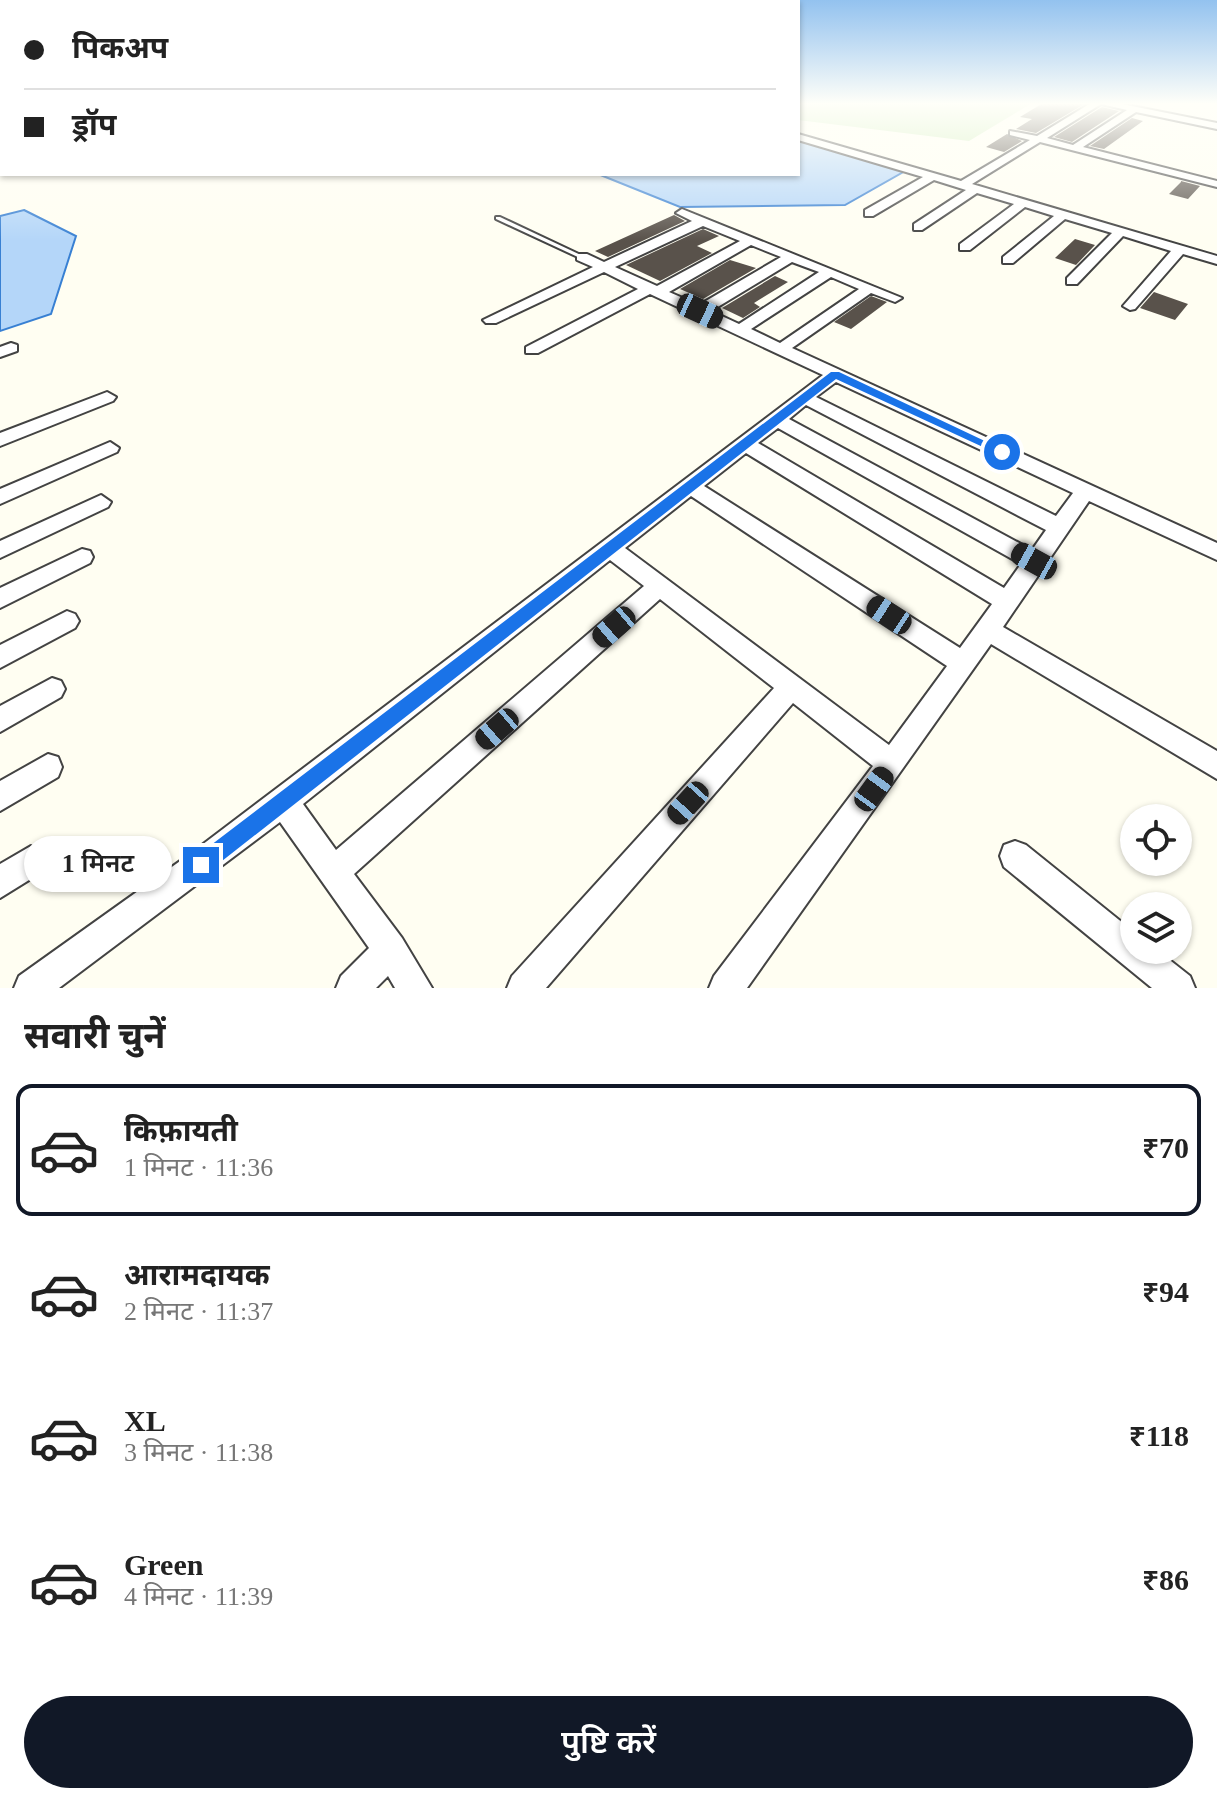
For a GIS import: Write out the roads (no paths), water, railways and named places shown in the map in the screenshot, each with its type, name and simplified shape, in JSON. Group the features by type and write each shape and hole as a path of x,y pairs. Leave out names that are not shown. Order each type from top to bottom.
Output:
{"street":[{"path":"840,149 1217,260"},
{"path":"918,227 1023,149"},
{"path":"1079,149 1217,184"},
{"path":"869,213 933,176"},
{"path":"965,247 1023,203"},
{"path":"682,213 895,298"},
{"path":"1008,260 1064,214"},
{"path":"491,320 703,221"},
{"path":"1072,281 1121,231"},
{"path":"532,350 751,240"},
{"path":"1130,306 1180,249"},
{"path":"700,311 792,256"},
{"path":"582,257 1217,552"},
{"path":"740,330 829,272"},
{"path":"781,349 869,288"},
{"path":"31,988 283,801 835,374"},
{"path":"0,440 107,397"},
{"path":"805,398 1059,527"},
{"path":"776,419 1034,561"},
{"path":"745,444 1006,601"},
{"path":"0,497 110,448"},
{"path":"690,486 963,663"},
{"path":"726,988 892,764 1086,490"},
{"path":"0,550 101,502"},
{"path":"610,548 892,764"},
{"path":"0,599 82,557"},
{"path":"334,872 660,586"},
{"path":"0,657 67,621"},
{"path":"986,629 1217,766"},
{"path":"524,988 791,687"},
{"path":"0,720 52,689"},
{"path":"0,797 48,767"},
{"path":"283,801 415,988"},
{"path":"1015,856 1178,988"},
{"path":"0,883 31,861"},
{"path":"353,988 390,950"}],"lane":[{"path":"498,218 582,257"}],"water":[{"path":"800,149 829,149 905,171 845,205 680,207 603,176 800,176"},
{"path":"24,210 76,236 51,314 0,331 0,216"}]}
